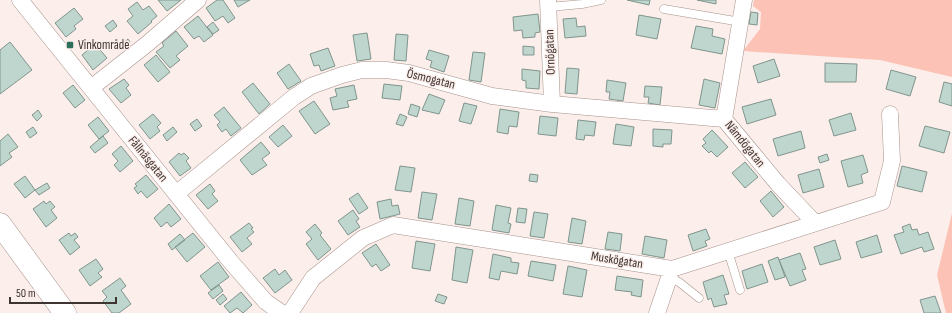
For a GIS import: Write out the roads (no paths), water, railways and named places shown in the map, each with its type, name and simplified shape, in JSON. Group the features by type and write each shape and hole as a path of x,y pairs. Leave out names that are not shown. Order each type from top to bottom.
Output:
{"street":[{"name":"Fållnäsgatan","path":"20,0 176,194 266,302 282,313"},
{"path":"91,88 147,44 198,0"},
{"name":"Nämdögatan","path":"744,0 724,119 778,184 815,223"},
{"name":"Ornögatan","path":"548,3 552,104"},
{"name":"Ösmogatan","path":"176,194 294,97 311,86 342,75 362,70 410,73 492,96 552,104 724,119"},
{"name":"Muskögatan","path":"290,313 313,278 363,238 393,225 670,274 728,251 882,202 892,161 890,114"},
{"path":"0,224 65,313"},
{"path":"657,313 670,274"}],"lane":[{"path":"548,3 582,4 602,0"},
{"path":"664,9 741,22"},
{"path":"728,251 740,290"},
{"path":"670,274 700,298"}],"place":[{"name":"Vinkområde","path":"70,45"}]}
